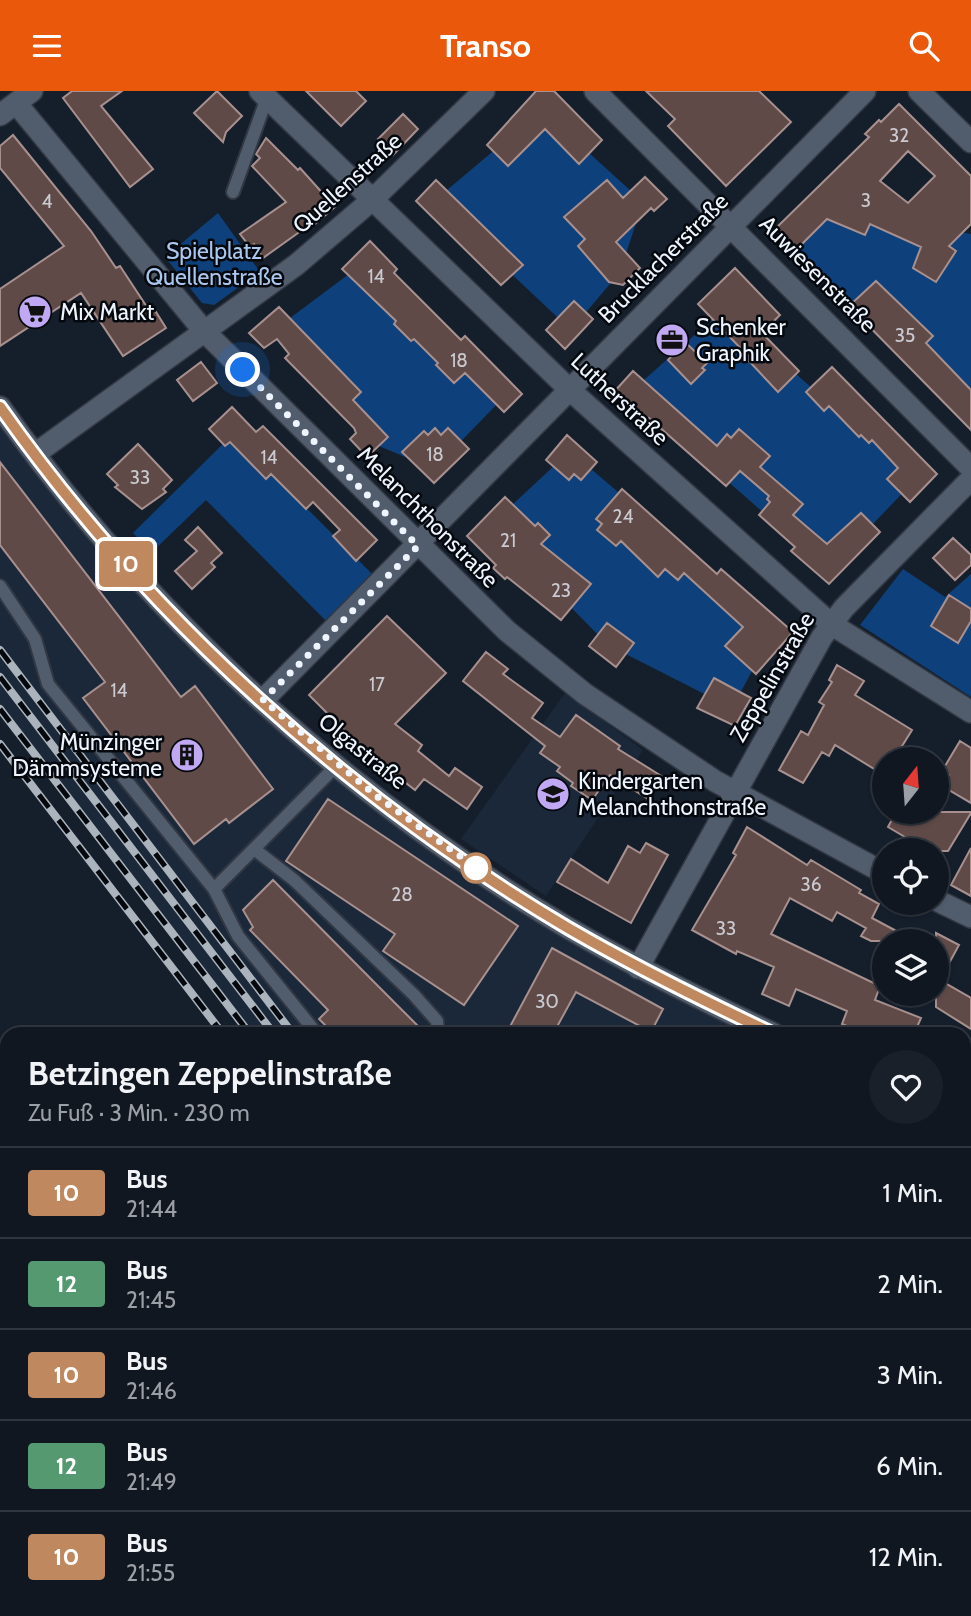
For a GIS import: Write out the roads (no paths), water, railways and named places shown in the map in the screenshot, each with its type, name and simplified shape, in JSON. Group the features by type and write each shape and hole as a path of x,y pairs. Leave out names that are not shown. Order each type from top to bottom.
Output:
{"street":[{"name":"Quellenstraße","path":"35,454 296,265 372,200 484,91"},
{"name":"Auwiesenstraße","path":"595,91 732,225 971,468"},
{"name":"Brucklacherstraße","path":"263,700 865,91"},
{"path":"919,91 971,142"},
{"name":"Lutherstraße","path":"265,93 570,390 831,624 971,712"},
{"name":"Melanchthonstraße","path":"16,103 204,331 418,546 507,631 585,694 736,793 872,867"},
{"name":"Olgastraße","path":"0,407 35,454 144,583 263,700 337,765 424,832 513,893 638,968 760,1027"},
{"name":"Zeppelinstraße","path":"638,968 812,652 831,624 971,479"},
{"path":"949,906 971,917"}],"lane":[{"path":"233,192 265,93"},
{"path":"0,586 35,639 48,684 214,889 238,936 311,1027"},
{"path":"214,889 337,765"},
{"path":"254,849 294,880 414,995 438,1021 438,1027"}],"railway":[{"path":"0,650 288,1027"},
{"path":"0,677 269,1027"},
{"path":"0,709 245,1027"},
{"path":"0,744 218,1027"}],"place":[{"name":"Mix Markt","path":"35,312"},
{"name":"Schenker Graphik","path":"672,340"},
{"name":"Münzinger Dämmsysteme","path":"187,755"},
{"name":"Kindergarten Melanchthonstraße","path":"553,794"}],"park label":[{"name":"Spielplatz Quellenstraße","path":"214,264"}]}
